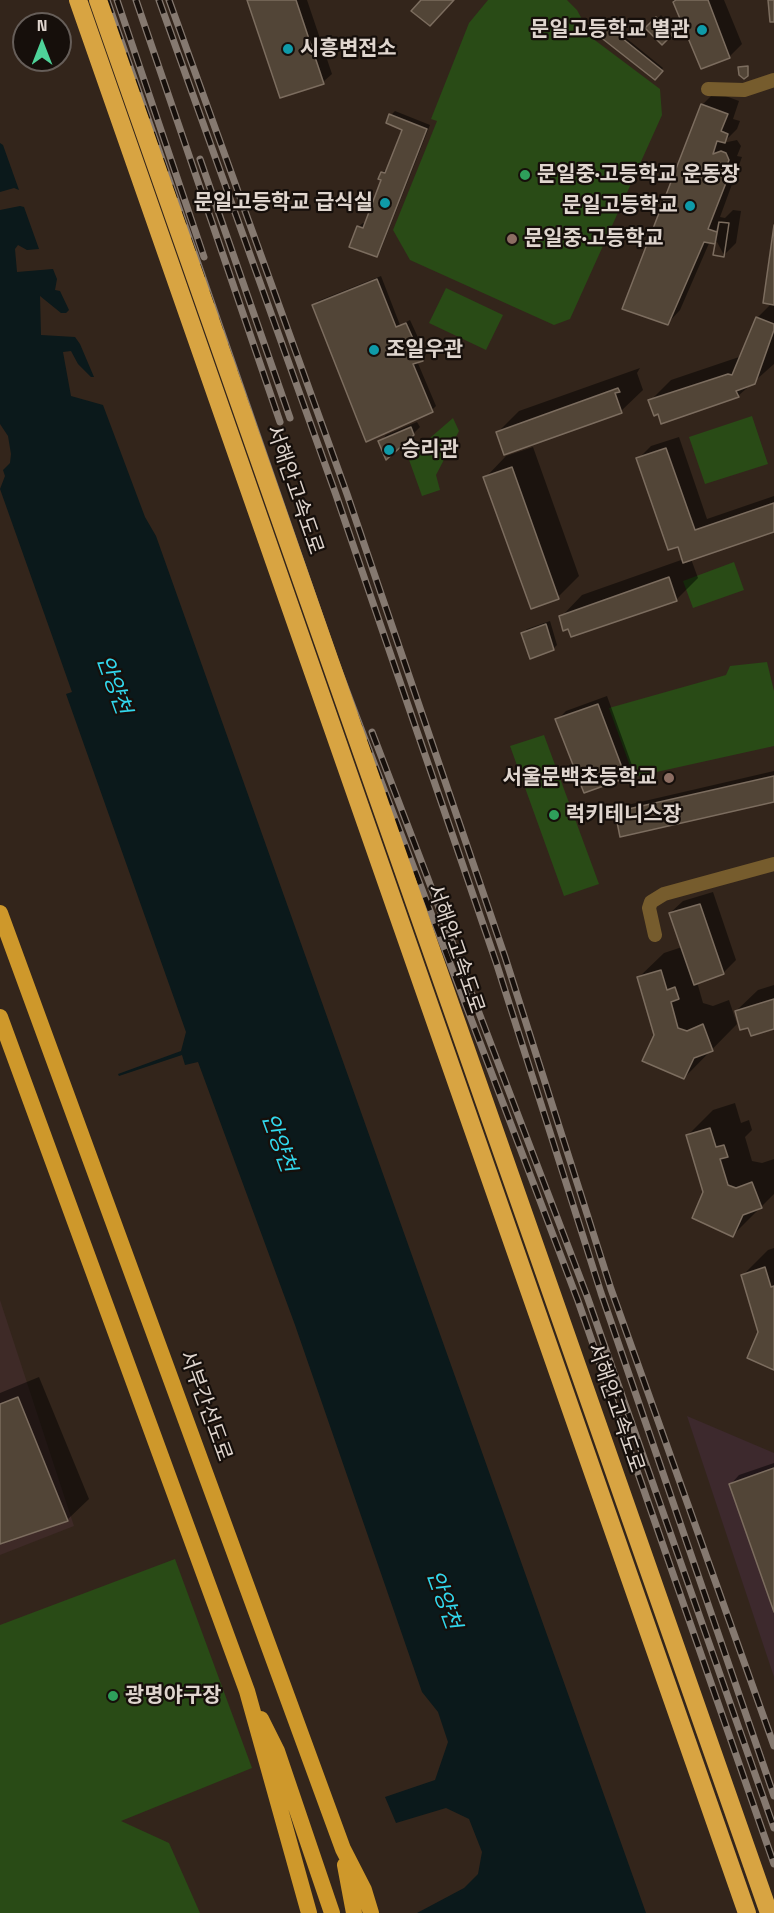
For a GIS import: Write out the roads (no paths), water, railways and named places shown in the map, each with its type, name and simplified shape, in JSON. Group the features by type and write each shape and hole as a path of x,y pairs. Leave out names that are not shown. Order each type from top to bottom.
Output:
{"highway":[{"name":"서해안고속도로","path":"78,0 747,1913"},
{"name":"서해안고속도로","path":"98,0 769,1913"},
{"name":"서부간선도로","path":"0,913 343,1849 363,1890 370,1913"},
{"path":"0,1017 247,1691 309,1913"},
{"path":"247,1691 277,1751 332,1913"},
{"path":"343,1849 354,1913"}],"street":[{"path":"708,89 744,90 774,80"},
{"path":"655,934 649,908 651,902 664,894 774,864"}],"water":[{"path":"0,143 3,145 19,190 14,188 0,192"},
{"name":"안양천","path":"24,207 39,249 27,250 18,245 15,249 17,272 53,269 57,279 55,290 60,291 69,310 61,313 40,296 41,335 75,337 80,344 94,377 91,377 78,364 71,351 63,352 71,396 103,405 145,517 156,536 646,1913 417,1913 464,1888 478,1874 482,1852 469,1819 446,1808 396,1823 385,1797 435,1780 448,1742 438,1712 422,1692 295,1325 198,1062 185,1065 182,1055 119,1076 118,1074 181,1051 186,1032 66,694 72,692 0,489 5,476 3,470 10,463 11,454 8,436 0,424 0,210"}],"railway":[{"path":"107,0 335,660 578,1301 774,1864"},
{"path":"117,0 204,257"},
{"path":"136,0 280,422"},
{"path":"159,0 336,495 496,962 601,1293 774,1796"},
{"path":"169,0 347,494 505,957 611,1289 774,1746"},
{"path":"200,159 290,418"},
{"path":"372,732 587,1296 774,1828"}],"place":[{"name":"문일고등학교 별관","path":"702,30"},
{"name":"시흥변전소","path":"288,49"},
{"name":"문일중·고등학교 운동장","path":"525,175"},
{"name":"문일고등학교 급식실","path":"385,203"},
{"name":"문일고등학교","path":"690,206"},
{"name":"문일중·고등학교","path":"512,239"},
{"name":"조일우관","path":"374,350"},
{"name":"승리관","path":"389,450"},
{"name":"서울문백초등학교","path":"669,778"},
{"name":"럭키테니스장","path":"554,815"},
{"name":"광명야구장","path":"113,1696"}]}
